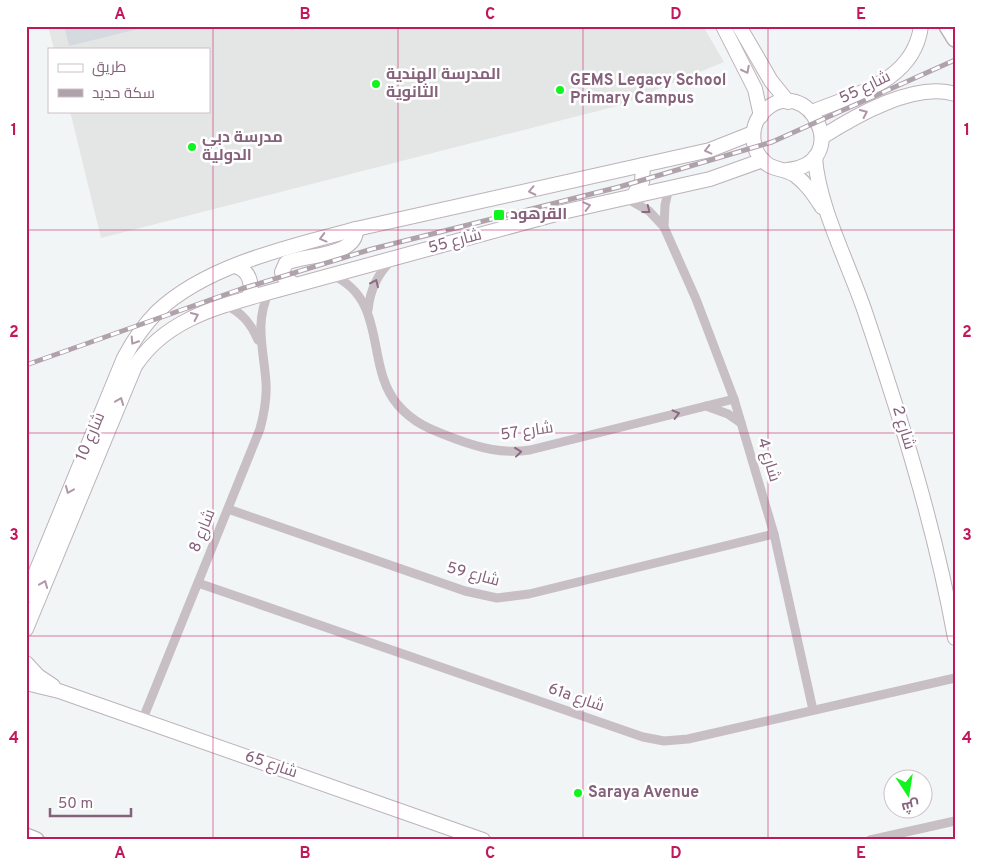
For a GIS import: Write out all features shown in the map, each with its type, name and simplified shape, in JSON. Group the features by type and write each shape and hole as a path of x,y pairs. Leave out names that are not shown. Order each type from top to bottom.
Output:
{"main road":[{"path":"947,26 955,38"},
{"path":"26,836 36,840"}],"street":[{"path":"723,26 755,89 761,116"},
{"path":"739,26 771,81 788,102"},
{"name":"شارع 55","path":"812,112 885,80 901,70 912,56 919,39 921,26"},
{"name":"شارع 55","path":"822,137 845,122 912,94 932,90 955,94"},
{"path":"788,102 805,106 812,112 821,128 822,137 815,156 802,167 786,170 770,166 763,160 755,148 753,133 761,116 770,106 788,102"},
{"name":"شارع 55","path":"180,294 235,266 299,244 356,229 718,148 753,133"},
{"name":"شارع 2","path":"815,156 818,181 860,296 916,472 955,638"},
{"name":"شارع 55","path":"154,342 182,322 224,304 576,209 710,178 763,160"},
{"path":"630,197 642,182 643,165"},
{"name":"شارع 2","path":"786,170 809,188 833,224"},
{"name":"شارع 4","path":"664,227 665,205 669,188"},
{"name":"شارع 4","path":"630,197 664,227 696,299 734,399 774,534 813,710"},
{"path":"295,285 283,276 283,267 286,263 346,248 355,240 356,229"},
{"name":"شارع 57","path":"368,313 372,290 377,278 394,258"},
{"path":"235,266 240,267 249,277 251,291 249,297"},
{"name":"شارع 57","path":"332,275 351,286 359,295 368,313 386,385 398,406 416,422 470,445 500,452 530,450 734,399"},
{"name":"شارع 8","path":"142,720 256,442 263,416 266,385 261,347 260,319 269,292"},
{"name":"شارع 10","path":"26,596 124,358 144,326 180,294"},
{"name":"شارع 8","path":"224,304 233,308 248,321 261,347"},
{"name":"شارع 10","path":"26,629 128,380 139,360 154,342"},
{"path":"706,406 728,414 741,423"},
{"name":"شارع 59","path":"228,508 465,591 497,598 529,594 774,534"},
{"name":"61a شارع","path":"198,583 652,740 664,742 688,739 955,678"},
{"name":"شارع 65","path":"26,663 38,676 59,691"},
{"name":"شارع 65","path":"26,683 59,691 483,840"},
{"path":"870,840 955,821"}],"shaded area":[{"path":"48,26 703,26 724,62 617,106 101,238 70,112 210,112 210,48 54,48"},
{"path":"64,26 150,26 69,46"}],"railway":[{"path":"26,365 241,289 372,249 619,187 772,142 955,60"}],"place":[{"name":"المدرسة الهندية الثانوية","path":"376,84"},
{"name":"GEMS Legacy School Primary Campus","path":"560,90"},
{"name":"مدرسة دبي الدولية","path":"192,147"},
{"name":"القرهود","path":"499,215"},
{"name":"Saraya Avenue","path":"578,793"}]}
